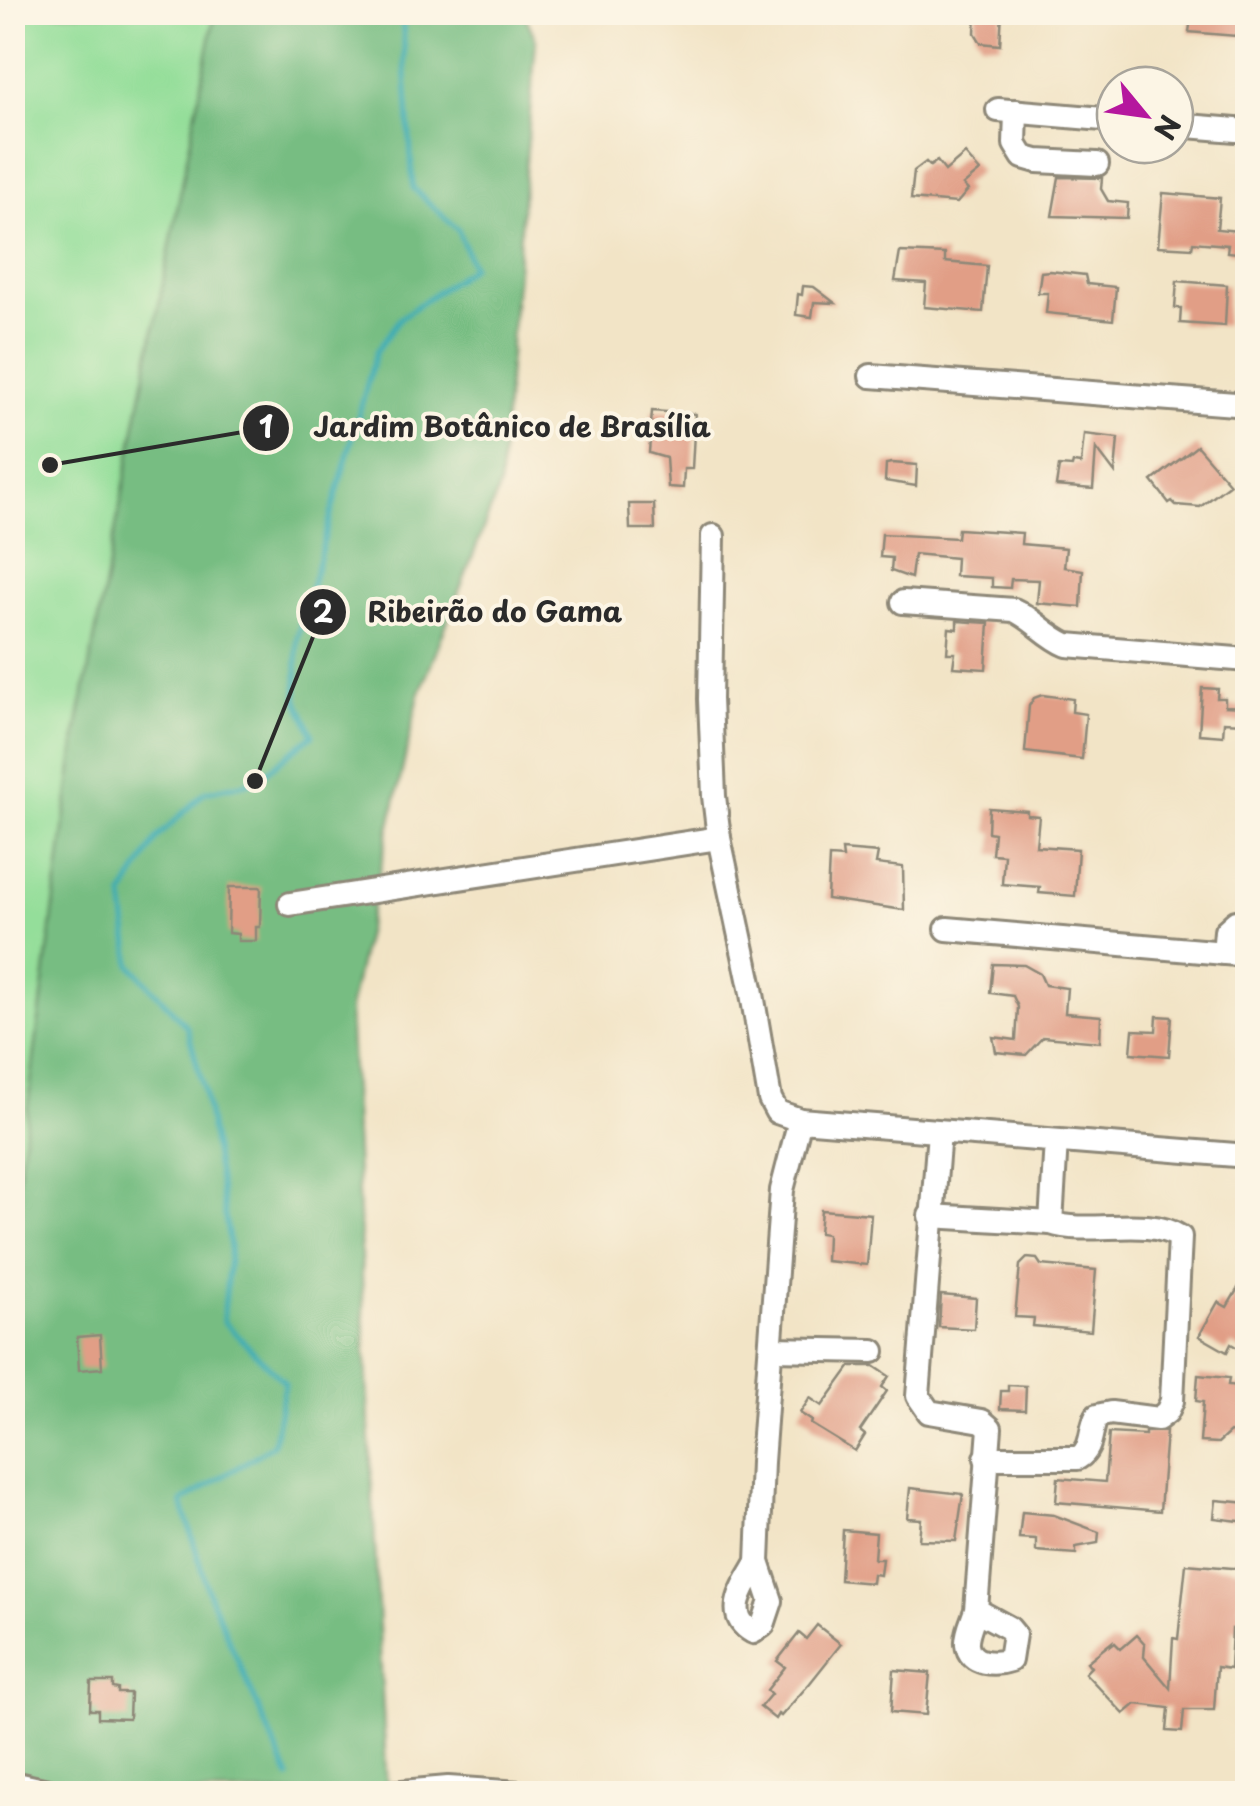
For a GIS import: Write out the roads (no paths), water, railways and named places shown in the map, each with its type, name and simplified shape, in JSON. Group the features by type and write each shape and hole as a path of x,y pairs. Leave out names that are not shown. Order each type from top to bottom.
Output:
{"street":[{"path":"1095,118 1007,110 1015,144 1023,157 1095,164"},
{"path":"1195,127 1248,131"},
{"path":"871,376 1248,405"},
{"path":"713,536 710,700 719,838 752,988 770,1099 777,1112 800,1120 1248,1156"},
{"path":"902,602 1014,610 1029,616 1051,638 1067,645 1248,660"},
{"path":"290,904 719,838"},
{"path":"947,930 1236,954 1226,930 1236,922 1248,921"},
{"path":"758,1562 782,1190 800,1120"},
{"path":"939,1132 918,1396 929,1412 988,1424 990,1428 976,1610"},
{"path":"1052,1223 1056,1141"},
{"path":"930,1216 1052,1223 1075,1229 1167,1230 1180,1236 1172,1401 1167,1412 1158,1419 1111,1413 1097,1416 1090,1445 1078,1458 986,1458"},
{"path":"772,1350 873,1350"},
{"path":"12,1783 61,1794"},
{"path":"379,1794 448,1788 534,1794"}],"waterway":[{"path":"289,1778 208,1592 182,1502 273,1445 285,1383 223,1321 230,1247 204,1090 187,1027 131,965 123,896 157,838 205,792 255,781 313,735 297,698 297,638 376,352 400,318 472,267 458,230 413,188 402,12"}],"place":[{"name":"Jardim Botânico de Brasília","path":"50,465"},
{"name":"Ribeirão do Gama","path":"255,781"}]}
